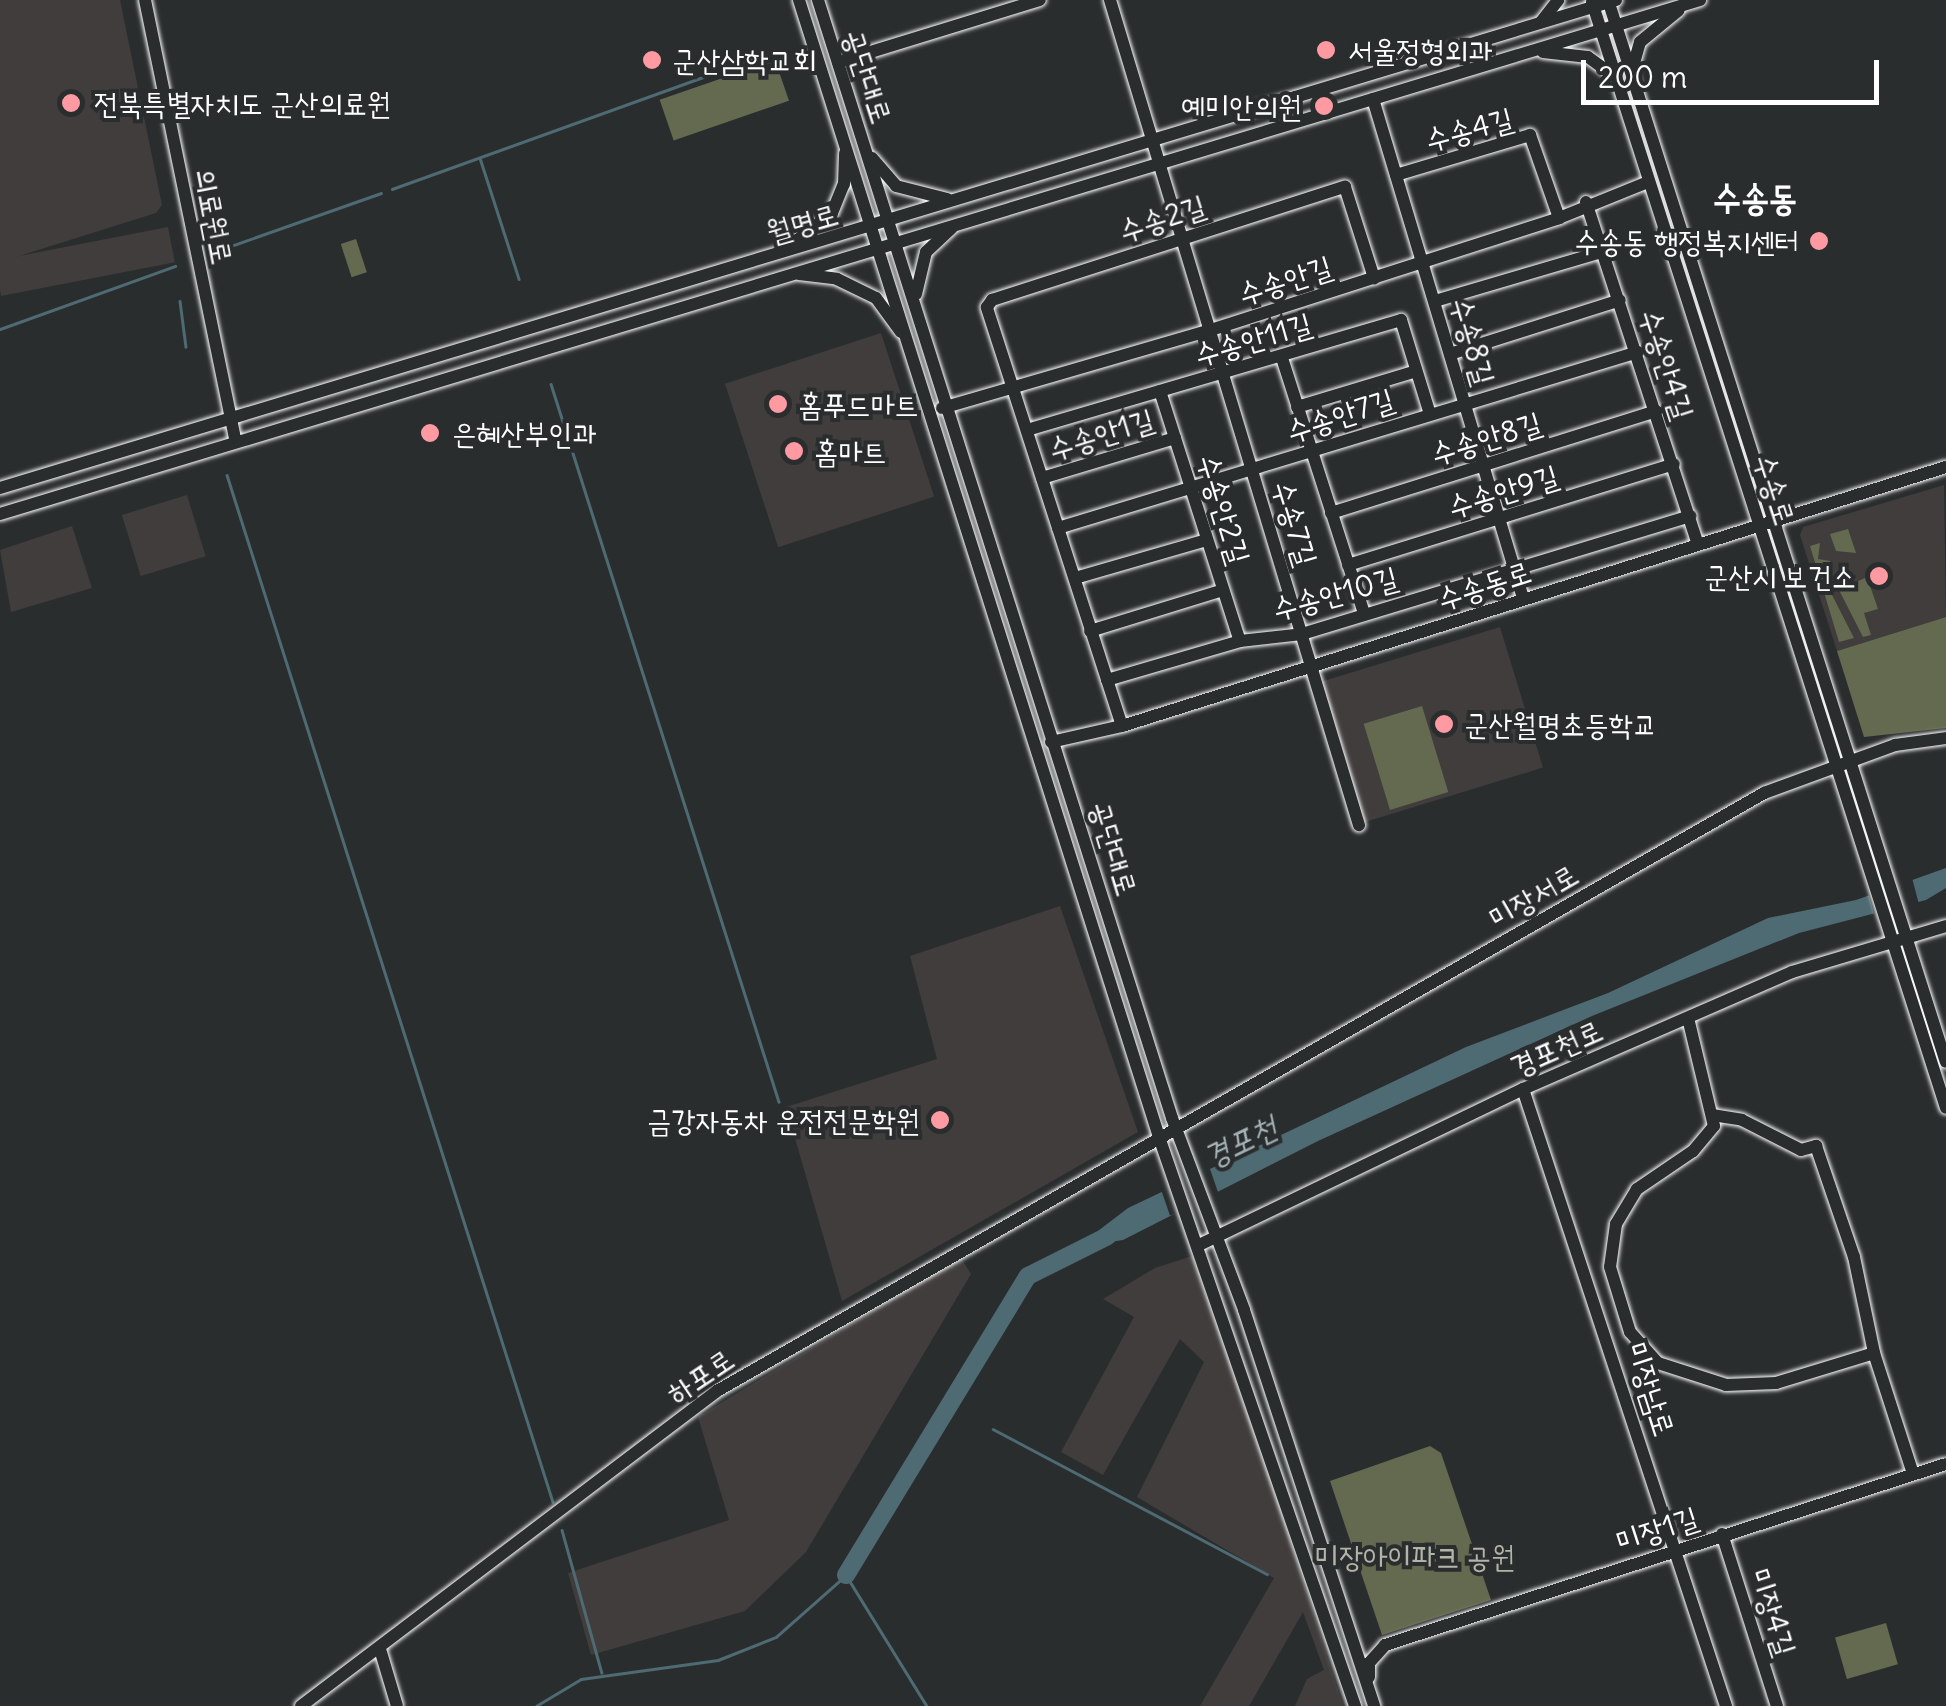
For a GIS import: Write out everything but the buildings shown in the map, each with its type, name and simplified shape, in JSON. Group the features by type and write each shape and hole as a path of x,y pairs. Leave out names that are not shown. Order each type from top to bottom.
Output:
{"street":[{"name":"의료원로","path":"144,0 236,442"},
{"name":"공단대로","path":"799,0 1160,1137 1356,1706"},
{"name":"공단대로","path":"818,0 1056,740 1175,1127 1217,1237 1373,1703"},
{"path":"838,62 1040,0"},
{"name":"수송7길","path":"1110,0 1360,825"},
{"path":"1540,23 1558,0"},
{"name":"월명로","path":"0,488 874,228 1540,23 1593,3 1611,1"},
{"name":"수송로","path":"1611,1 1615,25 1766,521"},
{"path":"895,241 1697,1"},
{"path":"1634,87 1632,62 1640,42 1697,1"},
{"name":"수송로","path":"1593,3 1648,182 1766,521 1880,867 1946,1108"},
{"path":"1521,54 1588,57 1605,66 1619,90"},
{"name":"수송8길","path":"1372,99 1523,598"},
{"name":"수송4길","path":"1396,175 1530,134 1558,218"},
{"path":"862,138 896,186 933,199 964,198"},
{"path":"752,263 795,244 832,213 844,184 845,141"},
{"name":"수송안길","path":"932,411 1374,278 1558,218 1586,202 1648,182"},
{"name":"수송2길","path":"1012,387 987,306 992,300 1345,187 1374,278"},
{"name":"수송안4길","path":"1586,202 1605,250 1697,542"},
{"path":"922,326 916,292 920,262 942,235 974,218"},
{"name":"월명로","path":"0,514 895,241"},
{"path":"1435,301 1605,250"},
{"path":"757,280 805,273 859,288 896,322 915,360"},
{"path":"1450,354 1620,300"},
{"name":"수송안11길","path":"1027,430 1401,320 1429,412"},
{"name":"수송안7길","path":"1058,528 1312,452 1429,412 1638,352"},
{"path":"1282,358 1364,613"},
{"path":"1298,407 1416,370"},
{"name":"수송안1길","path":"1012,387 1122,726"},
{"name":"수송안2길","path":"1160,391 1240,641"},
{"name":"수송안8길","path":"1332,513 1656,411"},
{"name":"수송안1길","path":"1042,478 1175,438"},
{"name":"수송안9길","path":"1348,566 1674,464"},
{"name":"수송동로","path":"1036,748 1122,726 1946,466"},
{"name":"수송안10길","path":"1107,680 1240,641 1302,634 1690,516"},
{"path":"1075,578 1207,540"},
{"path":"1090,630 1223,590"},
{"name":"미장서로","path":"1160,1137 1764,794 1845,760 1946,738"},
{"name":"경포천로","path":"1198,1243 1522,1089 1792,972 1900,934 1946,926"},
{"name":"수송로","path":"1900,934 1946,1062"},
{"path":"1688,1018 1714,1126 1693,1151 1637,1189 1616,1224 1610,1266 1630,1332 1658,1362 1726,1385 1776,1384 1874,1353"},
{"name":"미장남로","path":"1522,1089 1726,1706"},
{"path":"1712,1115 1742,1120 1801,1150 1816,1146 1854,1258 1874,1353 1913,1474"},
{"name":"하포로","path":"301,1706 717,1390 1160,1137"},
{"name":"미장1길","path":"1385,1645 1674,1548 1946,1464"},
{"name":"미장4길","path":"1722,1534 1777,1706"},
{"path":"1342,1609 1358,1637 1385,1645 1370,1662 1373,1703"},
{"path":"380,1648 397,1706"}],"shaded area":[{"name":"전북특별자치도 군산의료원","path":"0,0 120,0 162,205 156,213 0,262"},
{"path":"168,227 175,262 1,296 0,260"},
{"path":"881,333 934,497 778,547 725,384"},
{"name":"군산시 보건소","path":"1944,485 1946,617 1837,651 1800,535 1803,527"},
{"path":"187,495 206,556 141,576 122,515"},
{"path":"72,526 92,588 11,612 0,550"},
{"path":"1500,627 1543,768 1358,824 1315,683"},
{"path":"1060,906 1138,1132 842,1301 786,1107 937,1059 910,956"},
{"path":"1192,1256 1343,1706 1295,1706 1307,1679 1324,1670 1303,1612 1249,1706 1200,1706 1274,1578 1137,1497 1204,1362 1180,1339 1103,1475 1061,1452 1134,1317 1103,1299 1155,1268"},
{"path":"961,1258 971,1274 806,1552 745,1611 591,1655 568,1573 729,1520 698,1417"}],"green space":[{"path":"775,60 789,101 674,140 660,100"},
{"path":"356,239 367,272 352,277 341,244"},
{"path":"1848,529 1856,553 1836,551 1830,534"},
{"path":"1820,543 1818,559 1830,561 1829,589 1854,638 1839,642 1810,546"},
{"path":"1867,577 1878,609 1864,613 1871,635 1863,637 1839,590"},
{"path":"1946,617 1946,728 1864,737 1837,651"},
{"path":"1422,706 1448,792 1390,810 1364,724"},
{"name":"미장아이파크 공원","path":"1430,1446 1441,1453 1491,1600 1382,1635 1330,1481"},
{"path":"1886,1623 1898,1664 1847,1679 1835,1638"}],"water":[{"path":"1946,868 1946,888 1926,900 1799,933 1592,1016 1318,1141 1123,1240 1077,1247 1128,1208 1466,1047 1608,993 1768,918 1856,900"}],"pier":[{"path":"1912,878 1920,907 1875,919 1868,890"},
{"path":"1209,1166 1220,1198 1170,1215 1159,1183"}],"waterway":[{"path":"392,189 756,58"},
{"path":"480,158 519,279"},
{"path":"211,253 381,193"},
{"path":"0,329 175,266"},
{"path":"180,301 186,347"},
{"path":"551,384 779,1102"},
{"path":"227,475 553,1502"},
{"name":"경포천","path":"846,1575 1028,1276 1108,1236"},
{"path":"993,1429 1267,1574"},
{"path":"562,1530 602,1673"},
{"path":"536,1706 581,1679 718,1660 776,1637 846,1575 927,1706"}],"place":[{"name":"서울정형외과","path":"1326,50"},
{"name":"군산삼학교회","path":"652,60"},
{"name":"전북특별자치도 군산의료원","path":"71,103"},
{"name":"예미안의원","path":"1324,106"},
{"name":"수송동 행정복지센터","path":"1819,241"},
{"name":"홈푸드마트","path":"778,404"},
{"name":"은혜산부인과","path":"430,433"},
{"name":"홈마트","path":"794,451"},
{"name":"군산시 보건소","path":"1879,576"},
{"name":"군산월명초등학교","path":"1444,724"},
{"name":"금강자동차 운전전문학원","path":"940,1120"}],"district":[{"name":"수송동","path":"1755,197"}]}
